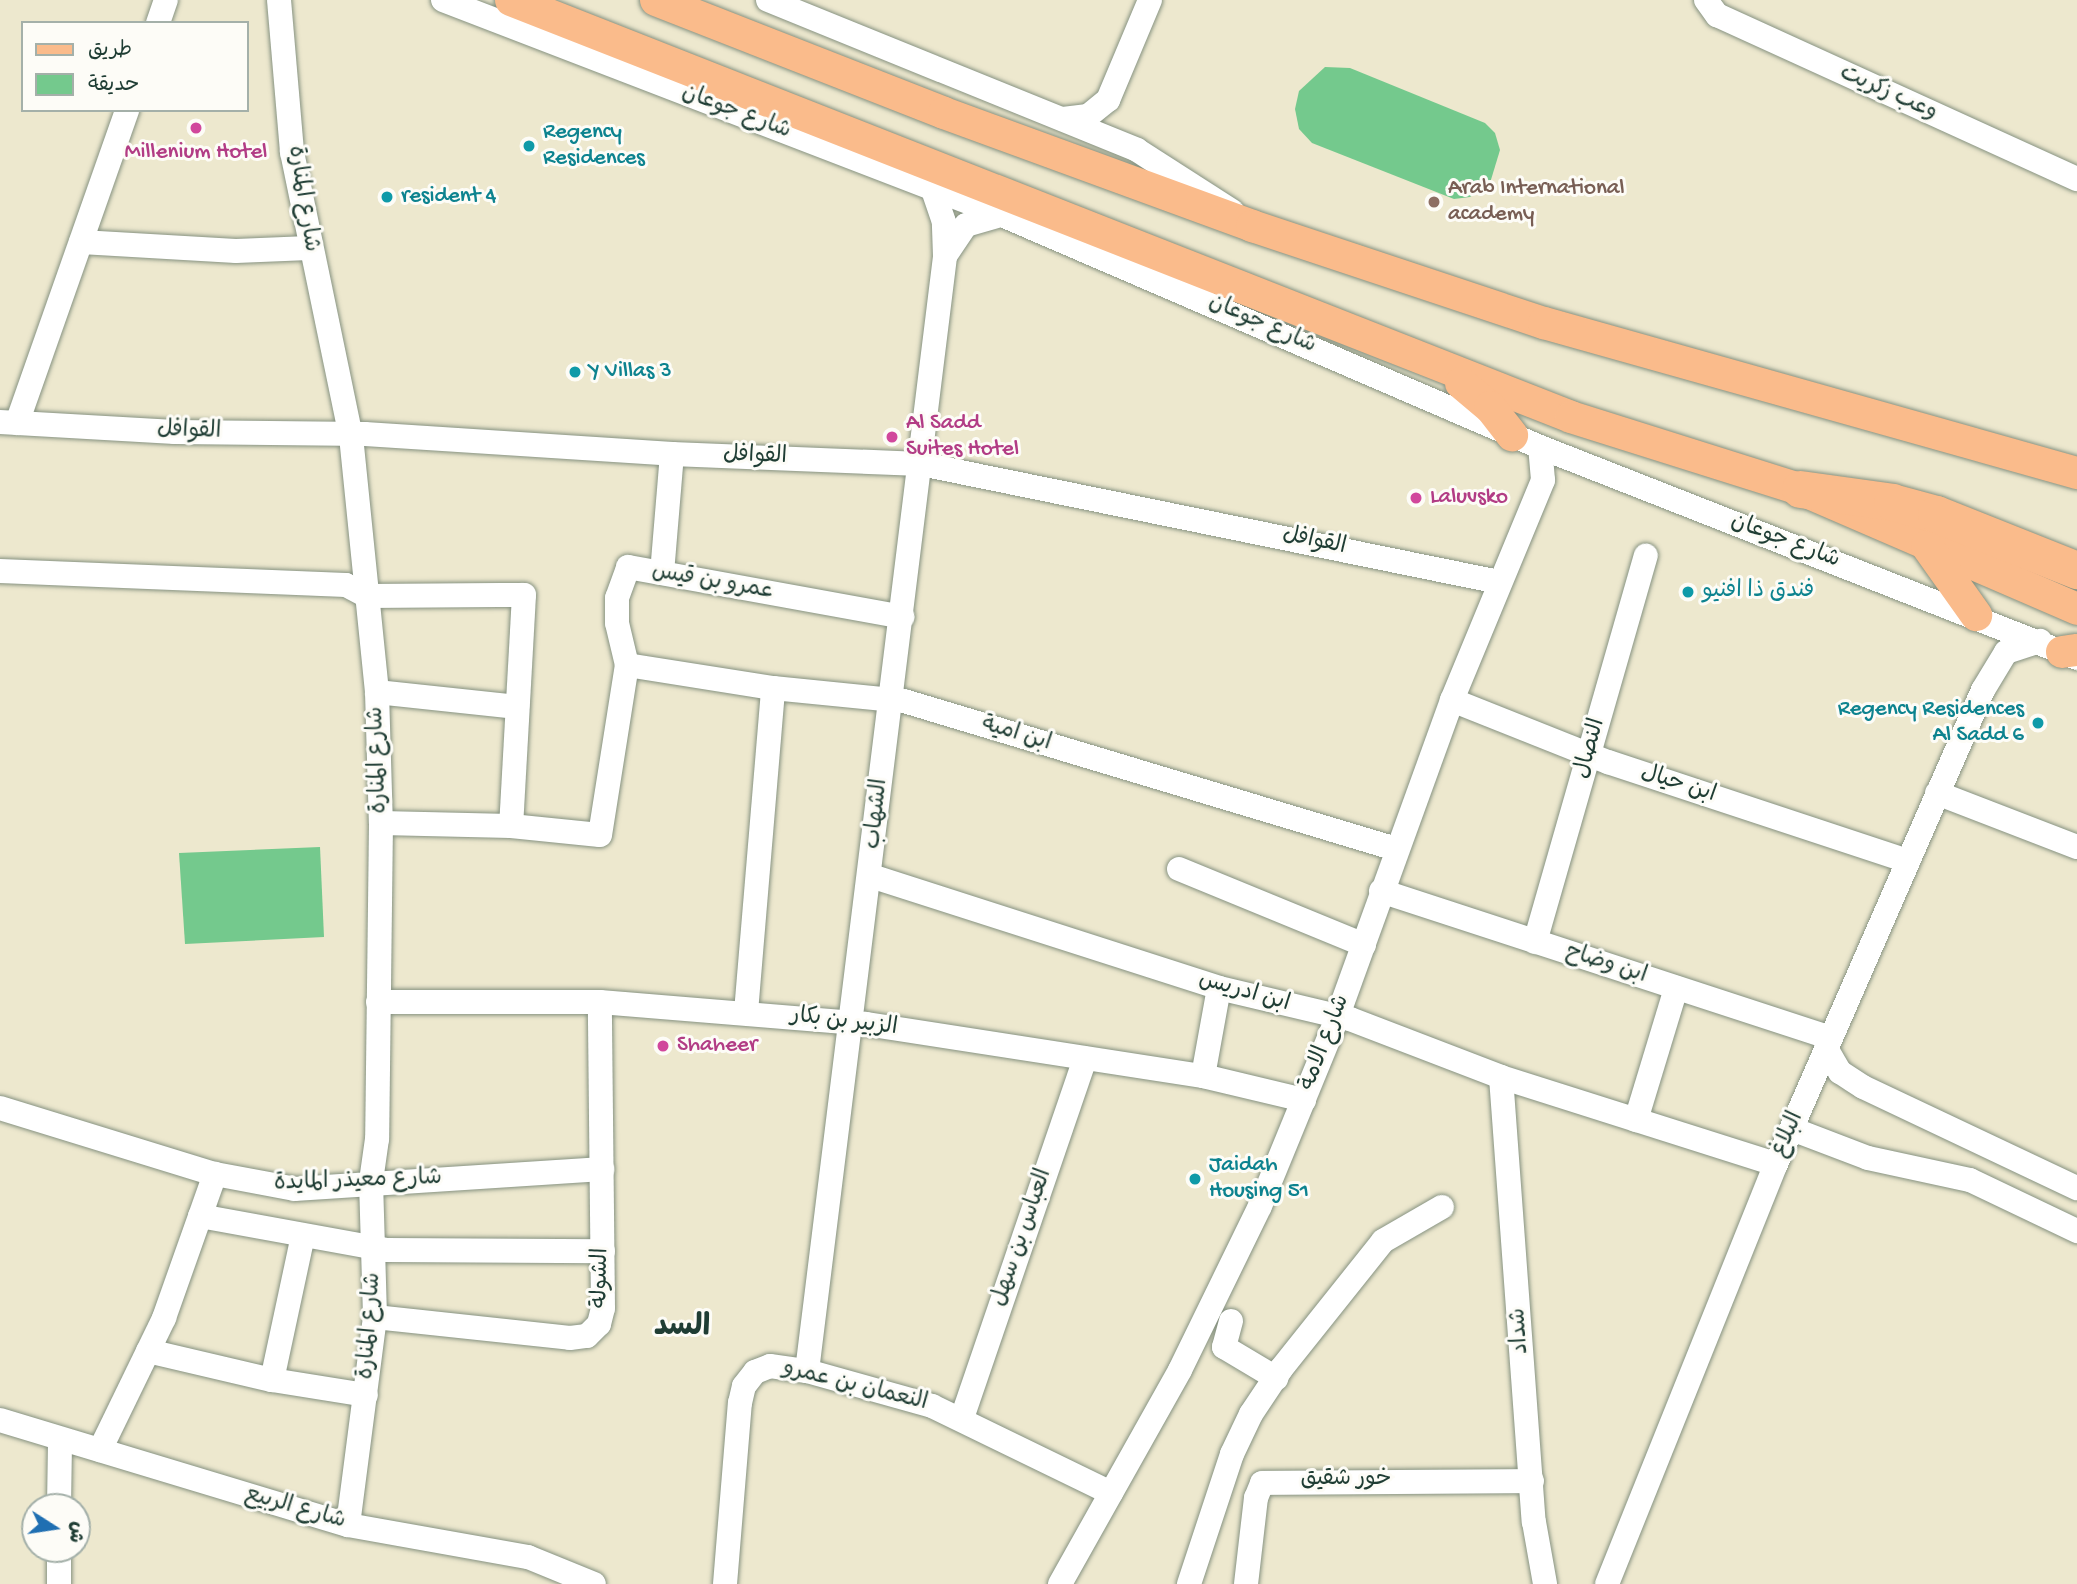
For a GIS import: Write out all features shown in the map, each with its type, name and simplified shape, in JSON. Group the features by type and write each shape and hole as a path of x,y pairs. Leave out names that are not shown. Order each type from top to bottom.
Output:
{"highway":[{"path":"1800,489 1892,502 1936,514 2077,570"}],"main road":[{"name":"شارع جوعان","path":"511,0 930,176 1432,362 1571,417 1800,489 2077,609"},
{"path":"656,0 944,113 1252,226 1544,323 2077,473"},
{"path":"1432,362 1474,392 1526,441"},
{"path":"1927,546 1976,615"}],"street":[{"path":"159,21 166,0"},
{"name":"شارع المنارة","path":"279,0 292,152 309,248 351,436 377,692 382,823 377,1139 371,1181 375,1317 348,1525"},
{"name":"شارع جوعان","path":"443,0 895,173 930,176 1002,215 1526,441 2064,650"},
{"path":"1063,119 1099,109 1114,89 1150,0"},
{"name":"وعب زكريت","path":"1706,0 1717,15 2077,179"},
{"path":"780,3 1123,144 1177,173 1252,226"},
{"path":"1114,89 1113,117 1123,144"},
{"path":"8,422 80,242 126,112"},
{"name":"الشهاب","path":"807,1371 853,1024 945,256 944,222 930,176"},
{"name":"الشهاب","path":"945,256 966,225 1002,215"},
{"path":"80,242 236,251 309,248"},
{"name":"القوافل","path":"8,422 921,464 1499,582"},
{"path":"1526,441 1544,480 1574,460"},
{"path":"662,573 672,454"},
{"name":"شارع الامة","path":"1060,1584 1180,1370 1260,1206 1337,1018 1452,700 1499,582 1544,480"},
{"name":"النصال","path":"1535,942 1646,556"},
{"name":"عمرو بن قيس","path":"511,826 600,835 628,665 617,623 622,580 628,567 902,617"},
{"path":"0,571 346,585 367,596 524,595 511,826 382,823"},
{"name":"البلاغ","path":"1976,615 1991,646 1983,690"},
{"name":"البلاغ","path":"1607,1584 1776,1164 1983,690 2006,652 2064,650"},
{"name":"ابن امية","path":"628,665 773,688 891,699 1396,849"},
{"path":"746,1012 773,688"},
{"path":"377,692 517,707"},
{"name":"ابن حيال","path":"1452,700 1588,755 1908,861"},
{"path":"1937,793 2077,847"},
{"path":"1179,869 1364,945"},
{"name":"ابن ادريس","path":"871,876 1219,988 1350,1019 1501,1077 1776,1164"},
{"name":"ابن وضاح","path":"1381,891 1676,988 1828,1043"},
{"path":"1203,1076 1219,988"},
{"path":"1636,1120 1676,988"},
{"name":"الزبير بن بكار","path":"378,1002 600,1002 746,1012 853,1024 1203,1076 1304,1100"},
{"name":"الشولة","path":"375,1317 578,1338 594,1331 602,1317 600,1002"},
{"path":"1828,1043 1840,1072 1863,1087 2077,1188"},
{"name":"العباس بن سهل","path":"962,1418 1085,1058"},
{"name":"شداد","path":"1501,1077 1532,1480 1545,1584"},
{"name":"شارع معيذر المايدة","path":"0,1108 215,1174 295,1189 371,1181 602,1169"},
{"path":"1793,1129 1868,1158 1970,1180 2077,1231"},
{"path":"100,1450 148,1351 215,1174"},
{"path":"1189,1584 1233,1454 1276,1378 1366,1259 1383,1241 1442,1207"},
{"path":"200,1216 375,1248 603,1251"},
{"path":"272,1380 303,1236"},
{"path":"1231,1321 1224,1346 1276,1378"},
{"path":"148,1351 272,1380 366,1395"},
{"name":"النعمان بن عمرو","path":"725,1584 744,1386 755,1373 770,1366 807,1371 903,1396 962,1418 1111,1493"},
{"name":"شارع الربيع","path":"0,1420 60,1441 100,1450 348,1525 528,1557 594,1584"},
{"path":"59,1493 60,1441"},
{"name":"خور شقيق","path":"1246,1584 1256,1498 1262,1483 1532,1480"},
{"path":"59,1563 59,1584"}],"green space":[{"path":"1325,67 1350,68 1485,123 1495,133 1500,150 1490,183 1470,197 1454,199 1312,143 1299,129 1295,109 1299,91"},
{"path":"320,847 324,937 185,944 179,853"}],"place":[{"name":"Millenium Hotel","path":"196,128"},
{"name":"Regency Residences","path":"529,146"},
{"name":"resident 4","path":"387,197"},
{"name":"Arab International academy","path":"1434,202"},
{"name":"Y Villas 3","path":"575,372"},
{"name":"Al Sadd Suites Hotel","path":"892,437"},
{"name":"Laluvsko","path":"1416,498"},
{"name":"فندق ذا افنيو","path":"1688,592"},
{"name":"Regency Residences Al Sadd 6","path":"2038,723"},
{"name":"Shaheer","path":"663,1046"},
{"name":"Jaidah Housing 51","path":"1195,1179"}],"district":[{"name":"السد","path":"682,1329"}]}
